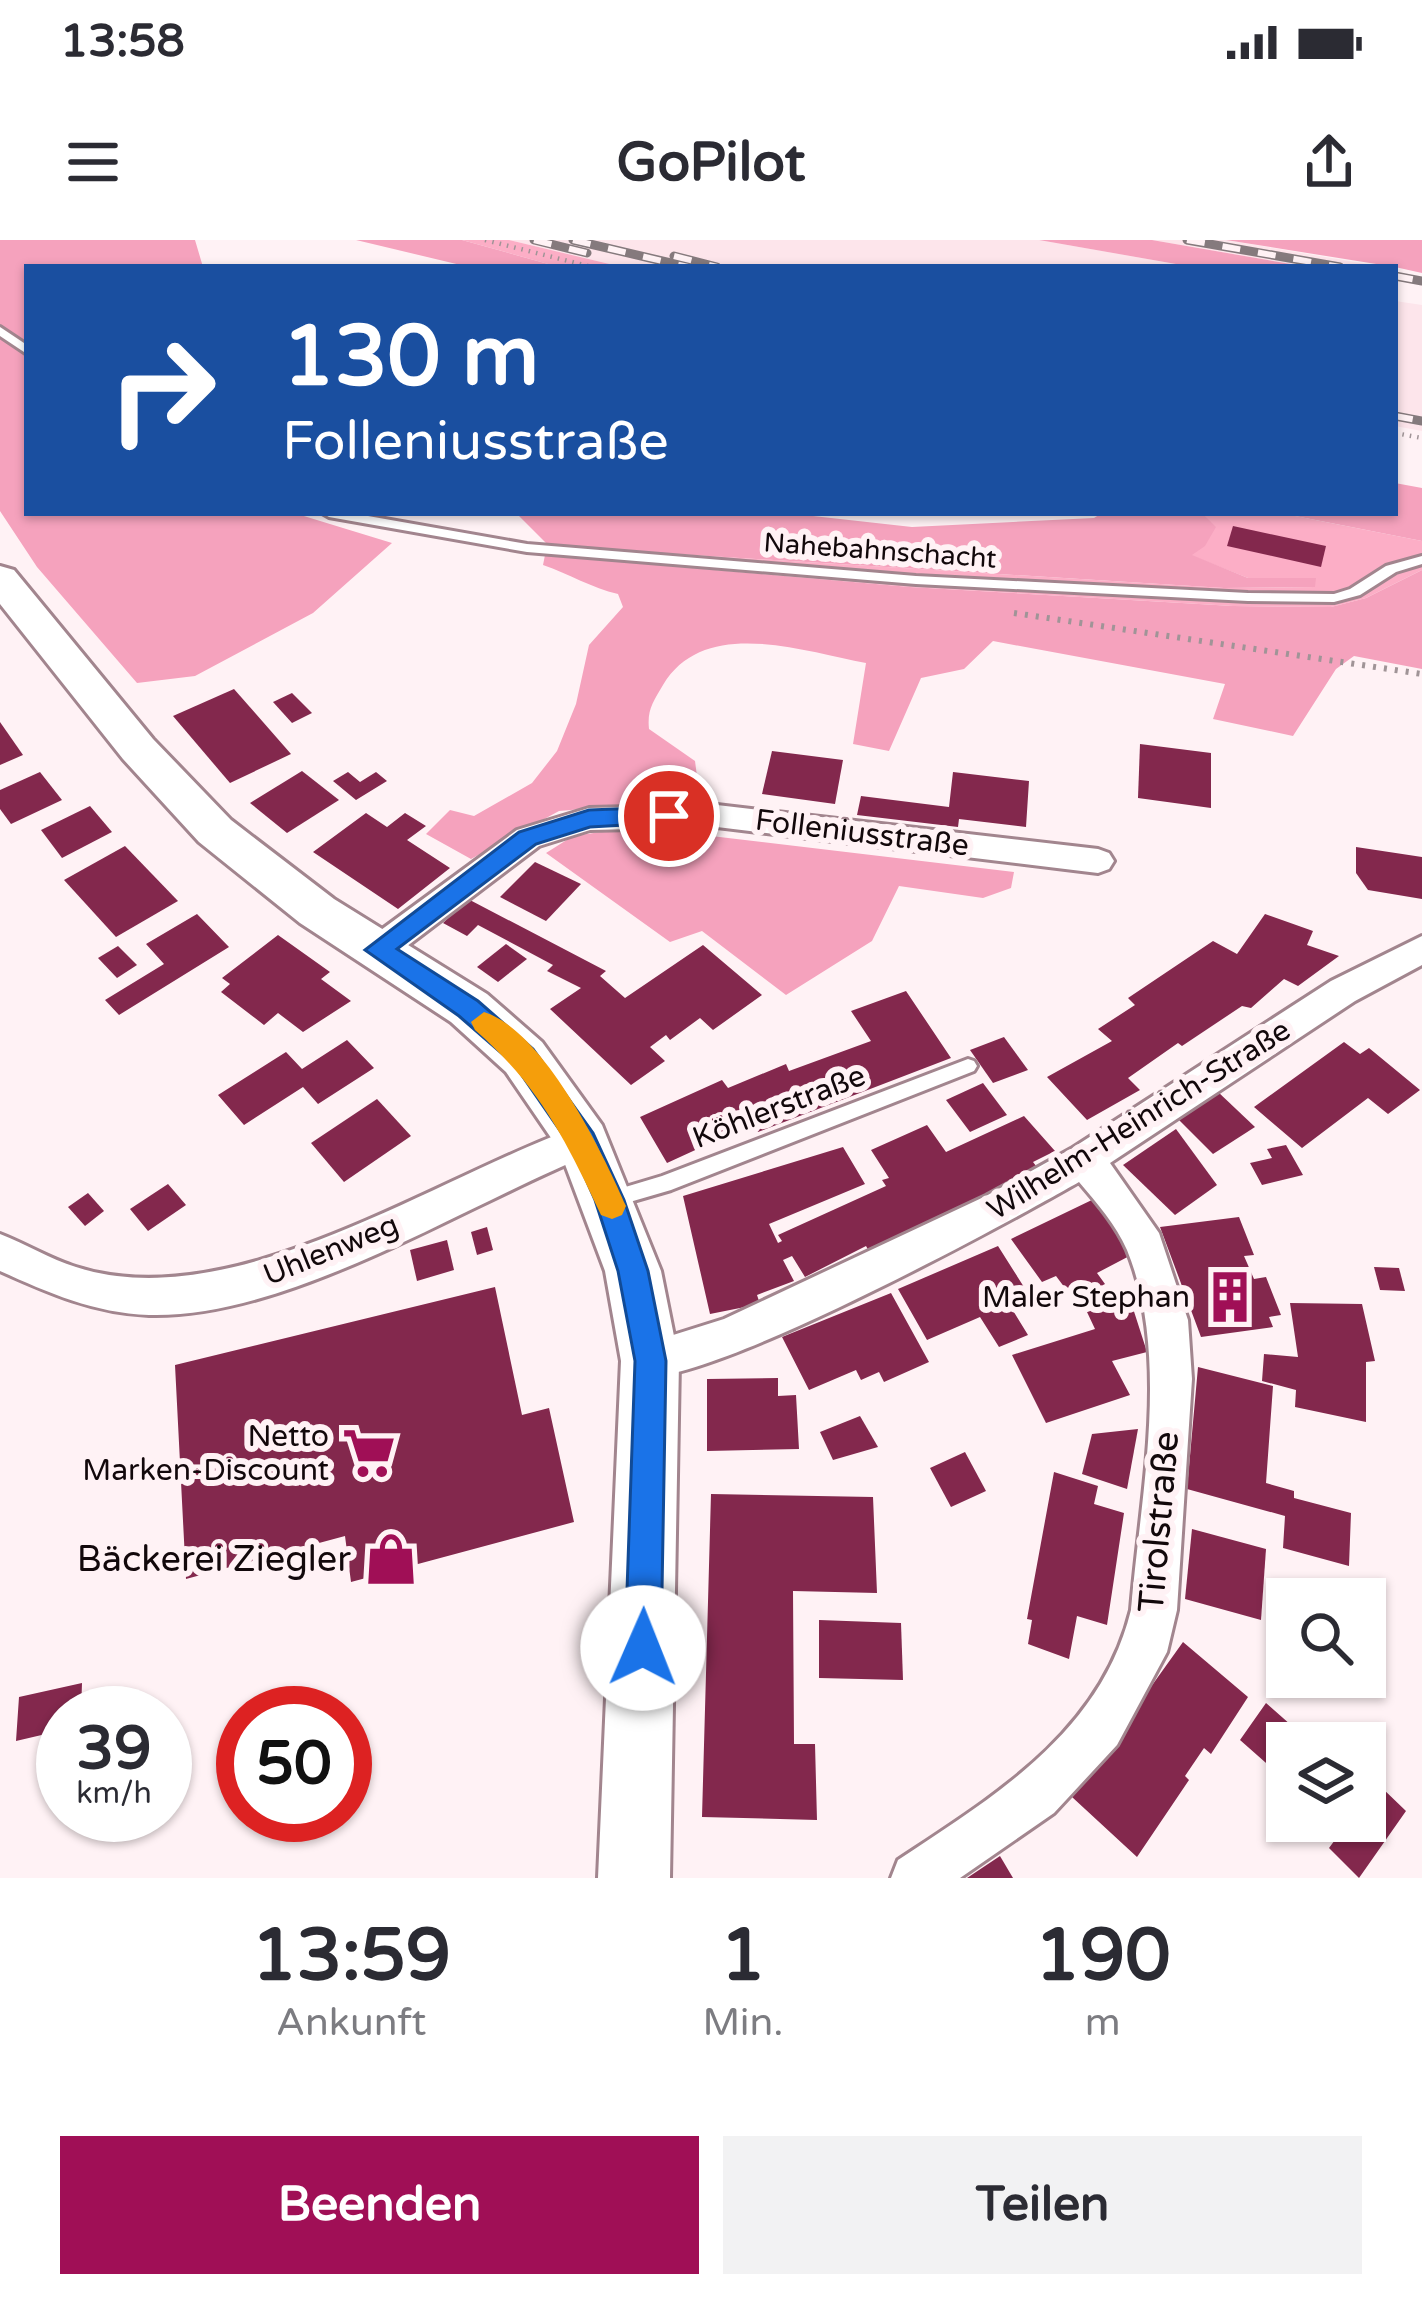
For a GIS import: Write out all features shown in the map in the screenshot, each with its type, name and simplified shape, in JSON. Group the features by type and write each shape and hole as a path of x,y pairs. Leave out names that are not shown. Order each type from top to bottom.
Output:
{"main road":[{"path":"0,578 183,800 259,870 469,1008 524,1057 583,1141 610,1200 633,1271 650,1361 634,1878"}],"street":[{"name":"Folleniusstraße","path":"378,950 528,838 589,818 717,816 1098,861"},
{"name":"Wilhelm-Heinrich-Straße","path":"650,1361 733,1336 1000,1208 1084,1160 1343,992 1422,949"},
{"name":"Uhlenweg","path":"0,1252 29,1270 109,1294 214,1289 266,1279 323,1260 483,1181 583,1141"},
{"name":"Tirolstraße","path":"916,1878 1037,1796 1100,1728 1144,1652 1154,1610 1171,1379 1168,1320 1145,1244 1121,1204 1084,1160"}],"lane":[{"name":"Nahebahnschacht","path":"346,516 527,548 916,580 1248,597 1334,598 1355,592 1390,569 1422,560"},
{"name":"Köhlerstraße","path":"610,1200 664,1184 968,1066"}],"path":[{"path":"484,240 580,264"},
{"path":"1012,612 1051,622 1422,674"}],"shaded area":[{"path":"0,240 195,240 202,264 24,264 24,516 304,516 392,543 313,613 195,676 137,683 37,567 0,511"},
{"path":"356,240 462,240 548,264 456,264"},
{"path":"462,240 509,240 609,264 548,264"},
{"path":"509,240 1039,240 1176,264 609,264"},
{"path":"1039,240 1152,240 1291,264 1176,264"},
{"path":"1152,240 1226,240 1366,264 1291,264"},
{"path":"1226,240 1422,240 1422,273 1398,264"},
{"path":"1398,301 1422,305 1422,431 1398,427"},
{"path":"1398,484 1422,488 1422,541 1295,516 1398,516"},
{"path":"519,516 813,516 912,527 1097,516 1205,516 1216,527 1205,546 1192,555 1248,578 1316,578 1315,587 1224,588 549,546"},
{"path":"1205,516 1295,516 1422,541 1422,570 1366,598 1331,607 1233,606 910,587 545,555 549,546 1224,588 1315,587 1315,578 1248,578 1190,555 1215,528"},
{"path":"545,555 910,587 1233,606 1331,607 1366,598 1422,570 1422,669 1354,656 1336,669 1293,736 1213,719 1225,684 993,641 964,669 921,678 889,751 853,744 866,663 784,646 728,645 703,651 681,664 663,685 649,716 649,729 695,761 700,799 559,811 471,859 426,834 450,810 474,816 532,783 557,751 576,704 589,645 623,607 618,594 543,565"},
{"path":"635,827 1014,872 1011,888 983,898 899,886 872,941 786,995 702,931 670,942 546,853 573,836"}],"building":[{"path":"1233,526 1326,546 1321,567 1227,546"},
{"path":"234,689 291,754 230,783 173,716"},
{"path":"292,693 312,713 292,723 273,702"},
{"path":"0,722 23,755 0,765"},
{"path":"1140,744 1211,753 1211,808 1138,798"},
{"path":"772,751 843,760 835,804 762,794"},
{"path":"302,771 339,800 287,833 250,803"},
{"path":"40,772 62,800 11,824 0,809 0,790"},
{"path":"348,772 360,782 376,772 387,781 356,800 333,781"},
{"path":"953,772 1029,781 1026,827 959,819 958,827 857,815 861,796 949,807"},
{"path":"90,806 112,832 62,858 41,830"},
{"path":"366,813 387,827 405,813 426,826 407,840 450,868 398,909 313,852"},
{"path":"125,846 178,901 116,937 64,880"},
{"path":"1356,847 1422,857 1422,899 1368,890 1356,873"},
{"path":"535,862 581,884 546,921 500,897"},
{"path":"468,899 606,971 600,976 625,998 703,945 762,995 713,1030 700,1018 670,1040 666,1035 650,1047 665,1061 631,1085 550,1009 581,988 547,971 553,965 478,925 467,936 443,923"},
{"path":"197,914 229,947 119,1015 105,1000 164,964 146,944"},
{"path":"1265,914 1313,931 1307,945 1339,956 1298,986 1284,979 1251,1008 1242,1006 1182,1046 1178,1043 1128,1078 1140,1090 1087,1120 1047,1077 1112,1041 1098,1029 1135,1005 1128,998 1213,941 1237,954"},
{"path":"278,935 330,972 321,979 351,1001 303,1032 278,1013 264,1025 221,992 230,984 222,978"},
{"path":"506,944 527,959 498,982 477,967"},
{"path":"118,946 137,965 117,978 98,958"},
{"path":"906,991 951,1058 758,1132 752,1124 667,1163 640,1117 722,1080 728,1088 786,1064 789,1071 871,1041 851,1011"},
{"path":"1004,1037 1028,1070 993,1083 970,1050"},
{"path":"347,1040 374,1068 318,1104 303,1087 244,1125 218,1095 286,1052 302,1069"},
{"path":"1344,1042 1360,1054 1369,1048 1420,1090 1388,1114 1368,1098 1302,1148 1254,1107"},
{"path":"983,1083 1007,1115 970,1132 946,1100"},
{"path":"1217,1091 1255,1127 1213,1154 1175,1116"},
{"path":"377,1099 411,1136 344,1182 311,1143"},
{"path":"1024,1116 1055,1151 1033,1162 1040,1171 870,1253 866,1246 805,1277 792,1256 783,1260 794,1281 757,1295 760,1304 710,1314 683,1196 843,1147 865,1184 769,1224 778,1243 782,1241 778,1235 886,1186 882,1180 889,1178 871,1150 927,1125 946,1152"},
{"path":"1176,1129 1217,1185 1175,1215 1123,1165"},
{"path":"1286,1145 1303,1175 1262,1185 1250,1163 1272,1158 1267,1149"},
{"path":"168,1184 186,1205 148,1231 130,1209"},
{"path":"88,1193 104,1211 85,1226 68,1207"},
{"path":"1096,1198 1137,1252 1097,1273 1105,1284 1074,1300 1056,1276 1042,1282 1011,1239"},
{"name":"Maler Stephan","path":"1239,1217 1254,1255 1244,1256 1254,1279 1266,1277 1281,1315 1269,1317 1273,1327 1201,1337 1160,1227"},
{"path":"487,1227 493,1250 477,1255 471,1232"},
{"path":"447,1240 454,1270 417,1281 410,1250"},
{"path":"998,1246 1029,1295 1009,1304 1028,1335 999,1347 980,1317 927,1340 898,1289"},
{"path":"1374,1267 1399,1268 1405,1291 1380,1290"},
{"name":"Netto Marken-Discount","path":"495,1287 522,1415 549,1408 574,1522 351,1582 345,1536 186,1579 175,1365"},
{"path":"891,1293 929,1362 884,1382 879,1372 861,1380 856,1370 809,1390 782,1337"},
{"path":"1130,1299 1147,1352 1112,1361 1130,1395 1046,1423 1012,1355 1095,1329 1087,1312"},
{"path":"1290,1303 1362,1304 1375,1361 1366,1362 1366,1422 1295,1407 1296,1390 1262,1381 1264,1354 1298,1357"},
{"path":"1198,1367 1273,1386 1266,1483 1294,1491 1294,1498 1351,1513 1349,1566 1283,1548 1285,1516 1187,1489"},
{"path":"778,1378 778,1396 796,1395 799,1449 707,1451 707,1379"},
{"path":"860,1416 878,1447 833,1460 820,1432"},
{"path":"1138,1429 1127,1489 1082,1474 1092,1434"},
{"path":"965,1452 986,1491 951,1507 930,1468"},
{"path":"1054,1472 1098,1486 1094,1504 1124,1513 1107,1625 1077,1616 1069,1659 1028,1644 1032,1620 1027,1619"},
{"path":"711,1494 873,1497 877,1593 793,1591 794,1744 815,1744 817,1820 702,1817"},
{"path":"1192,1529 1266,1549 1261,1620 1185,1599"},
{"path":"819,1620 901,1623 903,1680 819,1678"},
{"path":"1183,1642 1248,1697 1211,1754 1204,1748 1185,1776 1189,1780 1137,1857 1072,1797"},
{"path":"36,1693 36,1736 16,1741 19,1697"},
{"path":"1266,1703 1288,1722 1266,1722 1266,1763 1240,1740"},
{"path":"1386,1792 1406,1811 1386,1840"},
{"path":"1333,1842 1384,1842 1359,1878 1329,1848"},
{"path":"1000,1856 1013,1878 967,1878"}],"railway":[{"path":"534,240 587,253"},
{"path":"573,240 675,264"},
{"path":"1187,240 1323,264"},
{"path":"674,256 705,264"},
{"path":"1398,277 1422,281"},
{"path":"1398,417 1422,421"}],"slow traffic":[{"path":"484,1022 524,1057 583,1141 612,1206"}],"place":[{"name":"Maler Stephan","path":"1230,1297"},
{"name":"Netto Marken-Discount","path":"369,1453"},
{"name":"Bäckerei Ziegler","path":"391,1559"}],"route":[{"path":"643,1648 650,1361 633,1271 610,1200 583,1141 524,1057 469,1008 378,950 491,861 528,838 589,818 669,816"}]}
